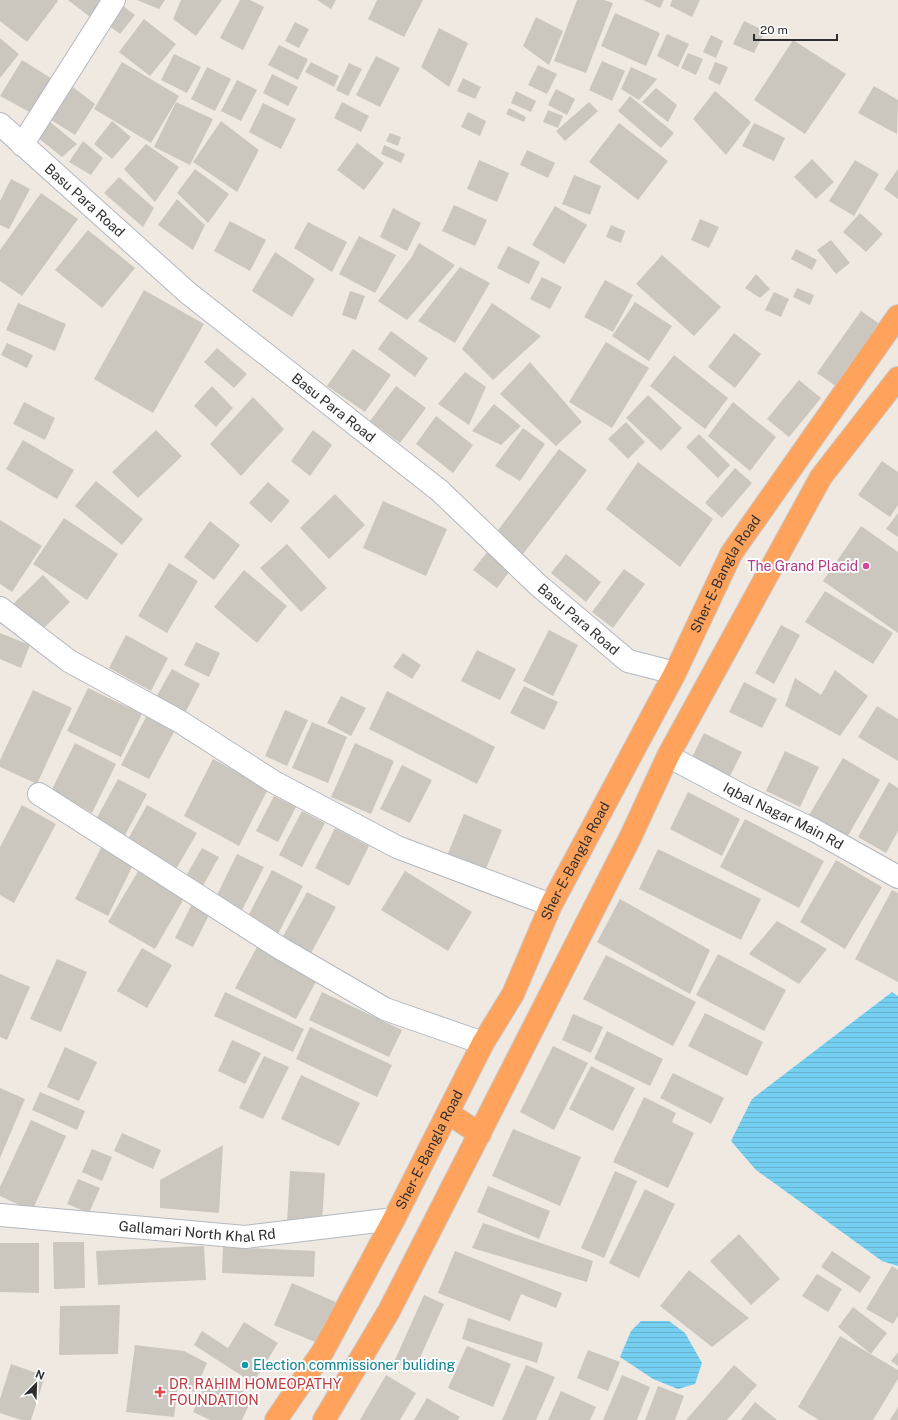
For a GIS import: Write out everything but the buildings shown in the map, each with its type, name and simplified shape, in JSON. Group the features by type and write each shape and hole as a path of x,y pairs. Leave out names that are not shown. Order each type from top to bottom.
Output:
{"highway":[{"name":"Sher-E-Bangla Road","path":"276,1420 323,1351 394,1219 483,1043 513,994 551,905 675,673 731,554 898,316"},
{"path":"324,1420 390,1311 631,836 668,756 821,477 898,378"},
{"path":"448,1112 480,1134"}],"street":[{"path":"22,144 114,0"},
{"name":"Basu Para Road","path":"0,124 188,293 440,491 537,584 628,661 675,673"},
{"path":"0,608 69,661 179,721 274,782 397,847 551,905"},
{"name":"Iqbal Nagar Main Rd","path":"668,756 743,796 894,868"},
{"path":"40,794 280,948 385,1009 483,1043"},
{"name":"Gallamari North Khal Rd","path":"0,1215 245,1237 394,1219"}],"water":[{"path":"892,992 898,996 898,1266 882,1261 756,1170 731,1141 752,1099"},
{"path":"641,1321 669,1321 685,1333 702,1363 695,1384 678,1389 653,1379 620,1357 631,1331"}],"place":[{"name":"The Grand Placid","path":"866,566"},
{"name":"Election commissioner buliding","path":"245,1365"},
{"name":"DR. RAHIM HOMEOPATHY FOUNDATION","path":"160,1392"}]}
